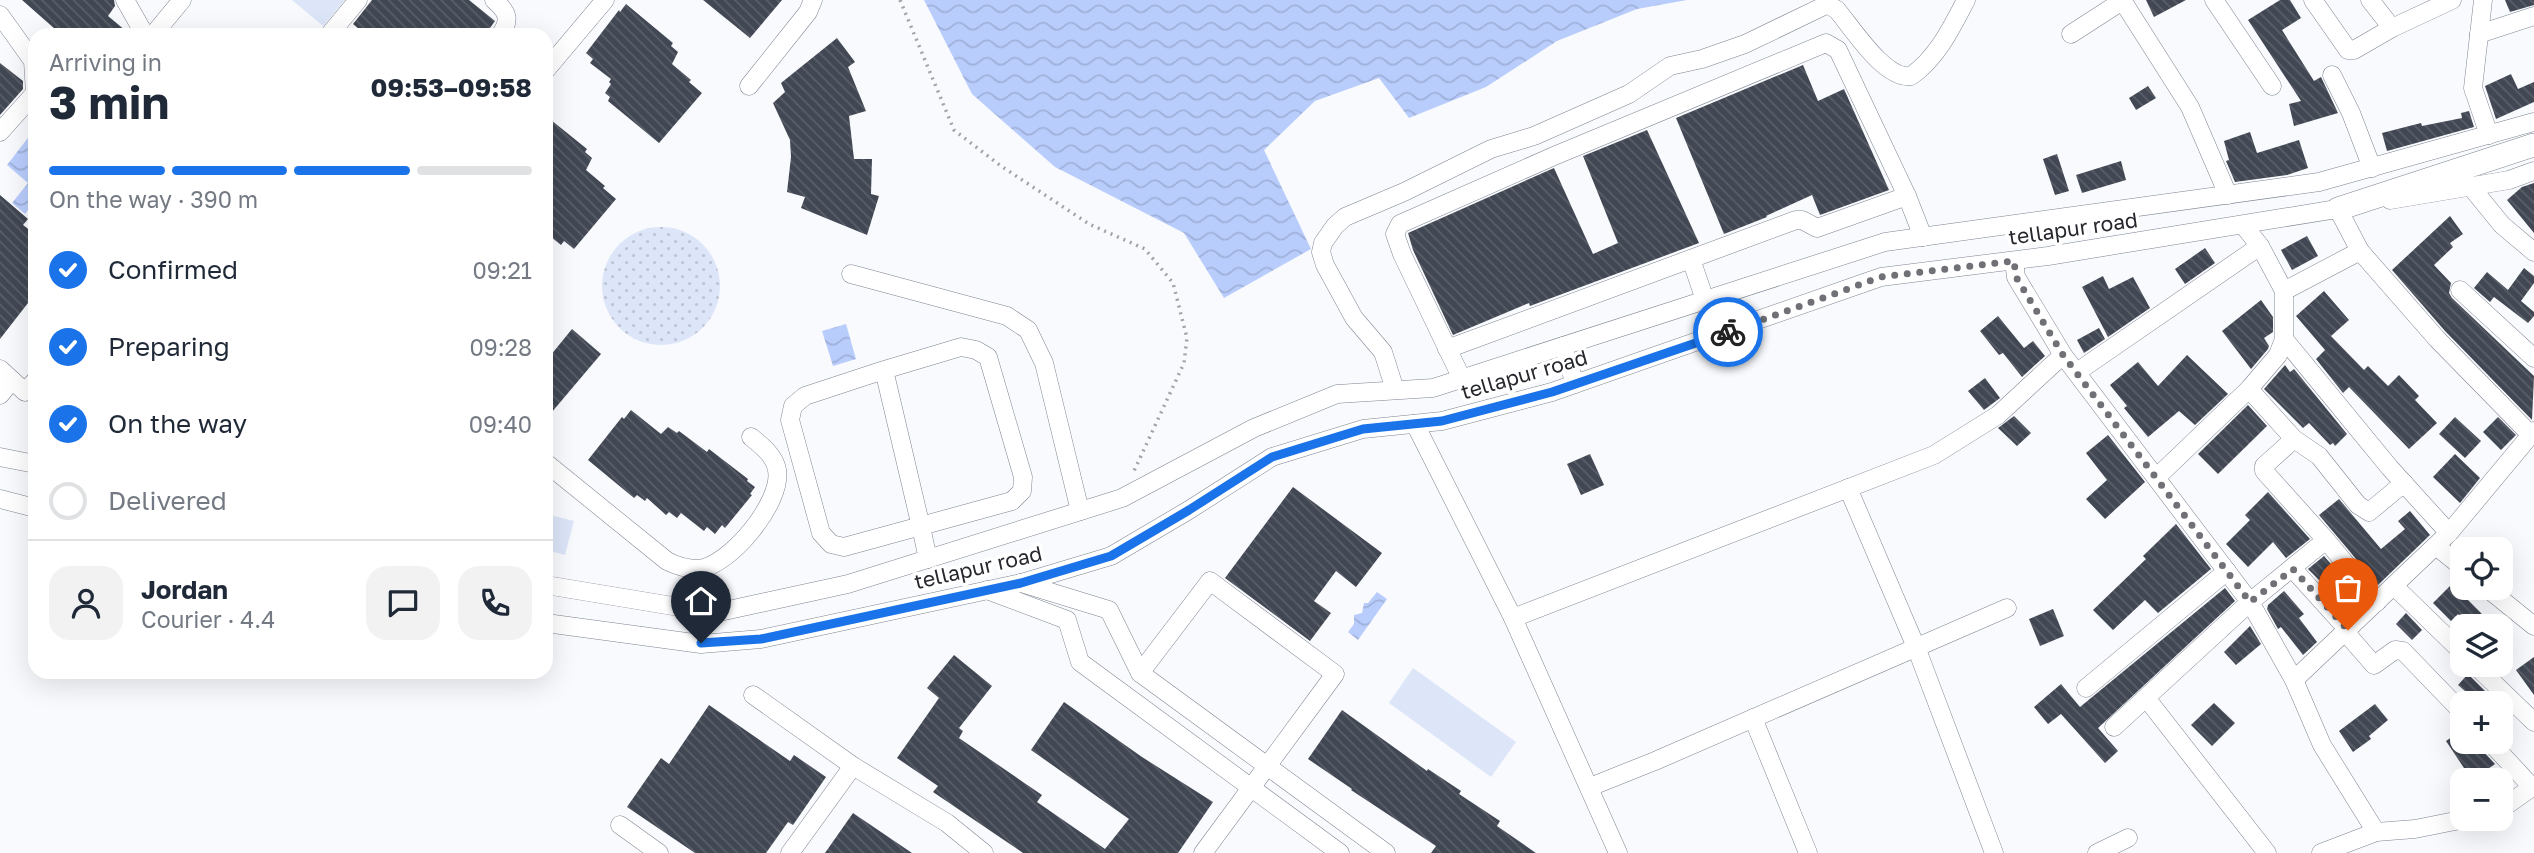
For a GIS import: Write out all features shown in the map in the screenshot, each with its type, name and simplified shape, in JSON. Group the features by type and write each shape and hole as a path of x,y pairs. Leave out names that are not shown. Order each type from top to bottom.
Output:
{"main road":[{"path":"2338,209 2534,145"}],"street":[{"path":"0,4 4,0"},
{"path":"125,0 141,28"},
{"path":"159,28 182,0"},
{"path":"335,28 358,0"},
{"path":"494,0 504,9 508,18 505,28"},
{"path":"553,62 605,0"},
{"path":"749,86 808,12 813,0"},
{"path":"1395,390 1383,352 1354,318 1325,265 1321,252 1327,235 1345,217 1491,149 1534,136 1629,94 1670,66 1702,59 1745,44 1824,6 1829,5 1838,10 1886,67 1901,76 1911,76 1934,53 1966,0"},
{"path":"2071,34 2122,0 2190,107 2228,195"},
{"path":"2214,0 2272,86"},
{"path":"2313,0 2348,50 2354,50 2392,28 2452,0"},
{"path":"2371,0 2392,28"},
{"path":"2483,0 2473,89 2489,135"},
{"path":"0,15 28,54"},
{"path":"2479,34 2534,16"},
{"path":"1462,379 1402,254 1395,234 1401,224 1554,156 1826,43 1838,50 1910,202 1923,237"},
{"path":"2332,75 2351,113 2372,168"},
{"path":"0,132 28,101"},
{"path":"553,586 715,612 848,584 1122,498 1254,428 1337,394 1433,388 1885,242 2319,183 2534,122"},
{"name":"tellapur road","path":"553,624 701,643 761,639 1021,583 1111,556 1272,457 1363,429 1442,421 1575,384 1881,277 2014,261 2243,225 2509,180 2534,171"},
{"path":"2471,187 2502,225 2534,252"},
{"path":"1447,349 1796,220 1802,220 1817,229 1910,202"},
{"path":"2294,680 2449,533 2532,433 2437,339 2360,251 2338,209"},
{"path":"2157,478 2249,388 2277,355 2284,339 2284,290 2259,246 2243,225"},
{"path":"2077,372 2259,246"},
{"path":"2284,290 2360,251"},
{"path":"1691,259 1705,300"},
{"path":"2014,261 2016,277 2063,355 2250,602 2294,680 2322,745 2376,832"},
{"path":"851,274 1007,316 1028,330 1044,363 1080,511"},
{"path":"2460,290 2534,358"},
{"path":"2284,339 2449,533"},
{"path":"1563,346 1575,384"},
{"path":"961,347 976,350 988,358 1023,477 1022,491 1012,500 921,527 844,547 831,544 821,533 790,420 793,406 805,396 884,370 961,347"},
{"path":"1513,618 1934,455 1998,415 2063,355"},
{"path":"884,370 928,559"},
{"path":"0,395 21,385"},
{"path":"2249,388 2294,439 2319,456 2365,511 2374,510 2404,483"},
{"path":"1415,424 1513,618 1618,853"},
{"path":"553,469 667,561 680,568 700,569 718,562 766,513 778,471 772,457 751,437"},
{"path":"2294,439 2264,466 2264,471 2377,602"},
{"path":"0,457 28,463"},
{"path":"1848,488 1916,647 1994,853"},
{"path":"0,499 28,506"},
{"path":"2114,727 2250,602 2326,540"},
{"path":"2436,546 2450,557"},
{"path":"2293,569 2374,665 2395,650 2403,651 2450,700"},
{"path":"2086,688 2227,571"},
{"path":"1140,673 1210,581 1335,674 1203,853"},
{"path":"1021,583 1108,610 1140,673 1386,853"},
{"path":"2394,586 2450,640"},
{"path":"987,590 1068,620 1080,662 1340,853"},
{"path":"2502,600 2534,626"},
{"path":"1590,787 2007,608"},
{"path":"2487,677 2534,722"},
{"path":"753,695 853,766 947,824 984,853"},
{"path":"2147,699 2267,853"},
{"path":"1753,718 1808,853"},
{"path":"2502,754 2533,786 2513,800"},
{"path":"790,853 853,766"},
{"path":"2321,853 2376,832 2415,829 2450,822"},
{"path":"620,825 659,853"},
{"path":"2097,853 2128,838"}],"path":[{"path":"900,0 954,130 1001,166 1089,224 1145,249 1172,283 1187,338 1184,363 1122,498"}],"shaded area":[{"path":"292,0 345,0 323,26"},
{"path":"661,227 684,231 703,244 716,263 720,286 716,309 703,328 684,341 661,345 638,341 619,328 606,309 602,286 606,263 619,244 638,231"},
{"path":"553,516 574,521 565,555 553,552"},
{"path":"1413,668 1516,742 1491,777 1389,703"}],"water":[{"path":"924,0 1687,0 1637,9 1557,41 1486,87 1409,118 1379,78 1315,101 1264,150 1311,249 1224,298 1184,233 1055,167 972,94"},
{"path":"28,138 28,183 7,165"},
{"path":"28,183 28,210 25,214 12,203"},
{"path":"846,324 856,359 833,366 822,331"},
{"path":"1377,592 1387,599 1358,640 1348,632 1354,624 1354,615 1362,613 1364,603 1368,603"}],"building":[{"path":"22,0 114,0 115,6 108,16 123,28 54,28"},
{"path":"372,0 469,0 495,21 490,28 358,28 353,24"},
{"path":"703,0 782,0 750,38"},
{"path":"2146,0 2186,0 2154,17"},
{"path":"2280,0 2290,0 2301,18 2282,30 2314,81 2321,77 2338,113 2294,126 2289,104 2301,101 2248,20"},
{"path":"2505,0 2534,0 2534,5 2510,12"},
{"path":"626,4 673,43 671,46 678,52 672,64 702,93 659,143 608,101 610,97 605,93 611,79 590,63 593,59 586,53"},
{"path":"837,38 855,62 848,67 866,111 849,116 854,159 872,159 871,194 879,196 867,235 801,208 805,197 787,192 790,140 773,103 785,92 781,83"},
{"path":"0,63 23,81 23,89 0,115"},
{"path":"1803,65 1818,101 1844,89 1889,190 1820,215 1812,195 1724,234 1676,118"},
{"path":"2511,74 2518,89 2534,82 2534,102 2496,119 2485,86"},
{"path":"2148,86 2156,98 2136,110 2129,98"},
{"path":"2469,111 2474,127 2387,151 2382,133 2421,123 2422,126 2462,118 2461,113"},
{"path":"553,122 587,149 585,152 592,158 586,170 616,199 574,249 564,241 561,245 553,239"},
{"path":"1647,130 1699,243 1530,306 1529,303 1453,335 1413,250 1408,233 1554,168 1593,254 1618,243 1583,156"},
{"path":"2250,132 2257,153 2299,140 2308,168 2287,175 2235,182 2226,161 2229,160 2224,141"},
{"path":"2057,154 2069,191 2055,195 2043,159"},
{"path":"2121,161 2126,180 2082,193 2076,175"},
{"path":"2534,183 2534,233 2507,200 2522,187"},
{"path":"0,195 28,219 23,225 28,229 28,303 0,339"},
{"path":"2450,216 2463,234 2450,243 2453,247 2434,265 2451,283 2449,293 2452,298 2534,376 2532,420 2445,331 2392,270"},
{"path":"2307,236 2318,256 2292,270 2281,250"},
{"path":"2205,248 2215,263 2185,284 2175,269"},
{"path":"2524,268 2534,276 2534,283 2521,301 2534,312 2528,323 2494,297 2490,302 2474,288 2487,272 2508,290"},
{"path":"2103,276 2109,289 2133,277 2150,308 2108,337 2082,287"},
{"path":"2324,291 2349,320 2331,336 2364,370 2368,366 2388,386 2399,375 2419,396 2415,400 2437,423 2409,449 2349,387 2343,393 2316,359 2325,350 2296,316"},
{"path":"2261,300 2273,317 2273,332 2264,338 2268,349 2251,369 2222,331"},
{"path":"1998,316 2024,348 2033,341 2045,356 2022,377 2003,353 1999,355 1980,331"},
{"path":"2099,328 2105,339 2084,353 2077,340"},
{"path":"572,329 601,354 553,411 553,352"},
{"path":"2187,355 2228,394 2195,425 2179,411 2148,437 2124,408 2127,406 2110,385 2138,362 2158,386"},
{"path":"2285,365 2290,372 2294,369 2347,434 2335,446 2333,443 2330,445 2309,423 2303,428 2264,389"},
{"path":"1985,378 2000,398 1984,410 1968,391"},
{"path":"2248,405 2267,426 2218,474 2198,454"},
{"path":"631,410 661,434 668,427 677,433 679,431 707,452 709,449 755,487 750,494 752,495 725,528 722,525 715,534 707,527 704,531 681,513 677,518 669,512 666,515 647,498 645,501 637,495 634,498 588,460 622,417 624,419"},
{"path":"2014,416 2031,433 2017,446 1998,428"},
{"path":"2455,417 2481,441 2465,458 2439,434"},
{"path":"2498,417 2516,435 2501,450 2483,432"},
{"path":"2108,435 2145,482 2105,519 2086,499 2107,480 2086,453"},
{"path":"1590,454 1604,485 1581,495 1567,464"},
{"path":"2455,454 2480,478 2460,503 2433,477"},
{"path":"1293,487 1382,553 1356,587 1336,571 1314,601 1331,613 1310,641 1225,578"},
{"path":"2268,492 2310,539 2286,558 2273,542 2248,567 2226,544 2250,520 2245,515"},
{"path":"2339,499 2381,549 2405,529 2398,521 2410,511 2430,535 2378,585 2319,515"},
{"path":"2176,524 2211,569 2158,613 2145,600 2113,630 2093,610 2146,559 2143,556"},
{"path":"2324,556 2348,584 2335,596 2308,569"},
{"path":"2450,586 2450,600 2468,600 2482,614 2450,614 2450,620 2433,603"},
{"path":"2225,588 2235,601 2098,728 2118,751 2105,763 2061,714 2048,724 2034,707 2061,684 2080,707"},
{"path":"2284,591 2304,614 2299,618 2317,642 2303,655 2281,627 2278,629 2267,609"},
{"path":"2053,609 2064,636 2040,646 2029,619"},
{"path":"2406,613 2422,630 2412,640 2396,624"},
{"path":"2250,626 2261,644 2236,665 2224,652"},
{"path":"954,655 992,686 959,728 963,731 959,738 1042,795 1037,802 1105,849 1129,819 1031,750 1064,702 1142,757 1213,802 1178,853 1023,853 933,792 938,786 897,758 939,698 927,688"},
{"path":"2534,657 2534,695 2516,670"},
{"path":"2465,677 2471,677 2485,691 2465,691 2458,685"},
{"path":"2214,703 2235,723 2212,746 2191,725"},
{"path":"2375,704 2388,720 2369,736 2371,739 2353,752 2339,731"},
{"path":"709,705 790,761 794,755 826,777 793,825 788,822 766,853 695,853 627,807 661,758 669,764"},
{"path":"1342,710 1427,771 1428,769 1461,791 1459,794 1500,821 1497,826 1536,853 1431,853 1436,846 1308,759"},
{"path":"2455,754 2486,754 2495,764 2489,768 2464,768"},
{"path":"853,813 912,853 825,853"}],"way so far":[{"path":"1728,332 1881,277 2014,261 2016,277 2063,355 2250,602 2293,569 2348,630"}],"route":[{"path":"701,643 761,639 1021,583 1111,556 1272,457 1363,429 1442,421 1552,392 1728,332"}]}
